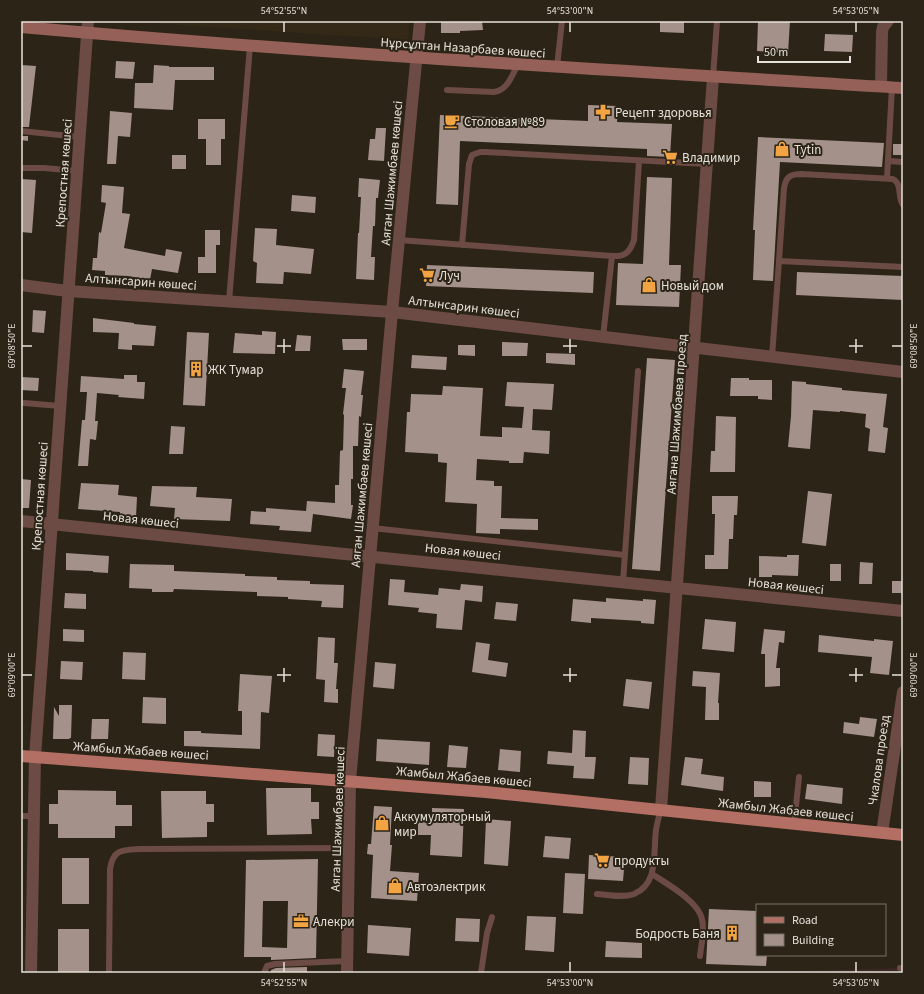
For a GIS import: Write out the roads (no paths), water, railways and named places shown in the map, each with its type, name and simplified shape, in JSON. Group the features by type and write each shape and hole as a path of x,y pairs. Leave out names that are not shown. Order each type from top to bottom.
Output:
{"main road":[{"name":"Нұрсұлтан Назарбаев көшесі","path":"21,27 88,27 250,46 713,77 892,87"},
{"name":"Жамбыл Жабаев көшесі","path":"21,756 486,792 903,835"}],"street":[{"name":"Аяган Шажимбаев көшесі","path":"347,967 350,781 398,240 420,21"},
{"path":"888,21 883,27 882,32 892,87"},
{"name":"Крепостная көшесі","path":"31,973 35,757 88,27"},
{"name":"Аягана Шажимбаева проезд","path":"661,810 713,77"},
{"name":"Алтынсарин көшесі","path":"21,285 68,290 392,312 903,372"},
{"name":"Новая көшесі","path":"21,521 903,611"},
{"name":"Чкалова проезд","path":"882,833 900,724 903,692"}],"lane":[{"path":"557,67 562,21"},
{"name":"Аягана Шажимбаева проезд","path":"713,77 717,21"},
{"path":"229,301 250,46"},
{"path":"447,90 500,91 506,86 518,64"},
{"path":"887,178 892,87"},
{"path":"21,131 79,137"},
{"path":"462,245 469,164 472,155 476,153 485,152 707,164"},
{"path":"398,240 612,256 625,255 630,251 634,240 639,161"},
{"path":"888,161 903,162"},
{"path":"21,168 77,170"},
{"path":"772,357 784,188 785,182 790,175 801,174 893,179 897,183 903,205"},
{"path":"603,337 612,256"},
{"path":"779,261 903,267"},
{"path":"623,582 638,371"},
{"path":"24,403 60,406"},
{"path":"372,528 625,556"},
{"path":"794,824 799,777"},
{"path":"597,894 624,896 633,894 646,886 652,874 656,829 661,810"},
{"path":"21,816 34,816"},
{"path":"109,973 110,869 113,857 118,852 141,849 349,848"},
{"path":"652,874 691,901 699,910 703,925 700,956"},
{"path":"481,973 487,933 492,917"},
{"path":"264,973 267,966 271,964 347,967"}],"place":[{"name":"Рецепт здоровья","path":"603,112"},
{"name":"Столовая №89","path":"452,121"},
{"name":"Tytin","path":"782,149"},
{"name":"Владимир","path":"670,157"},
{"name":"Луч","path":"427,275"},
{"name":"Новый дом","path":"649,285"},
{"name":"ЖК Тумар","path":"196,369"},
{"name":"Аккумуляторный мир","path":"382,823"},
{"name":"продукты","path":"602,860"},
{"name":"Автоэлектрик","path":"395,886"},
{"name":"Алекри","path":"301,921"},
{"name":"Бодрость Баня","path":"732,933"}]}
